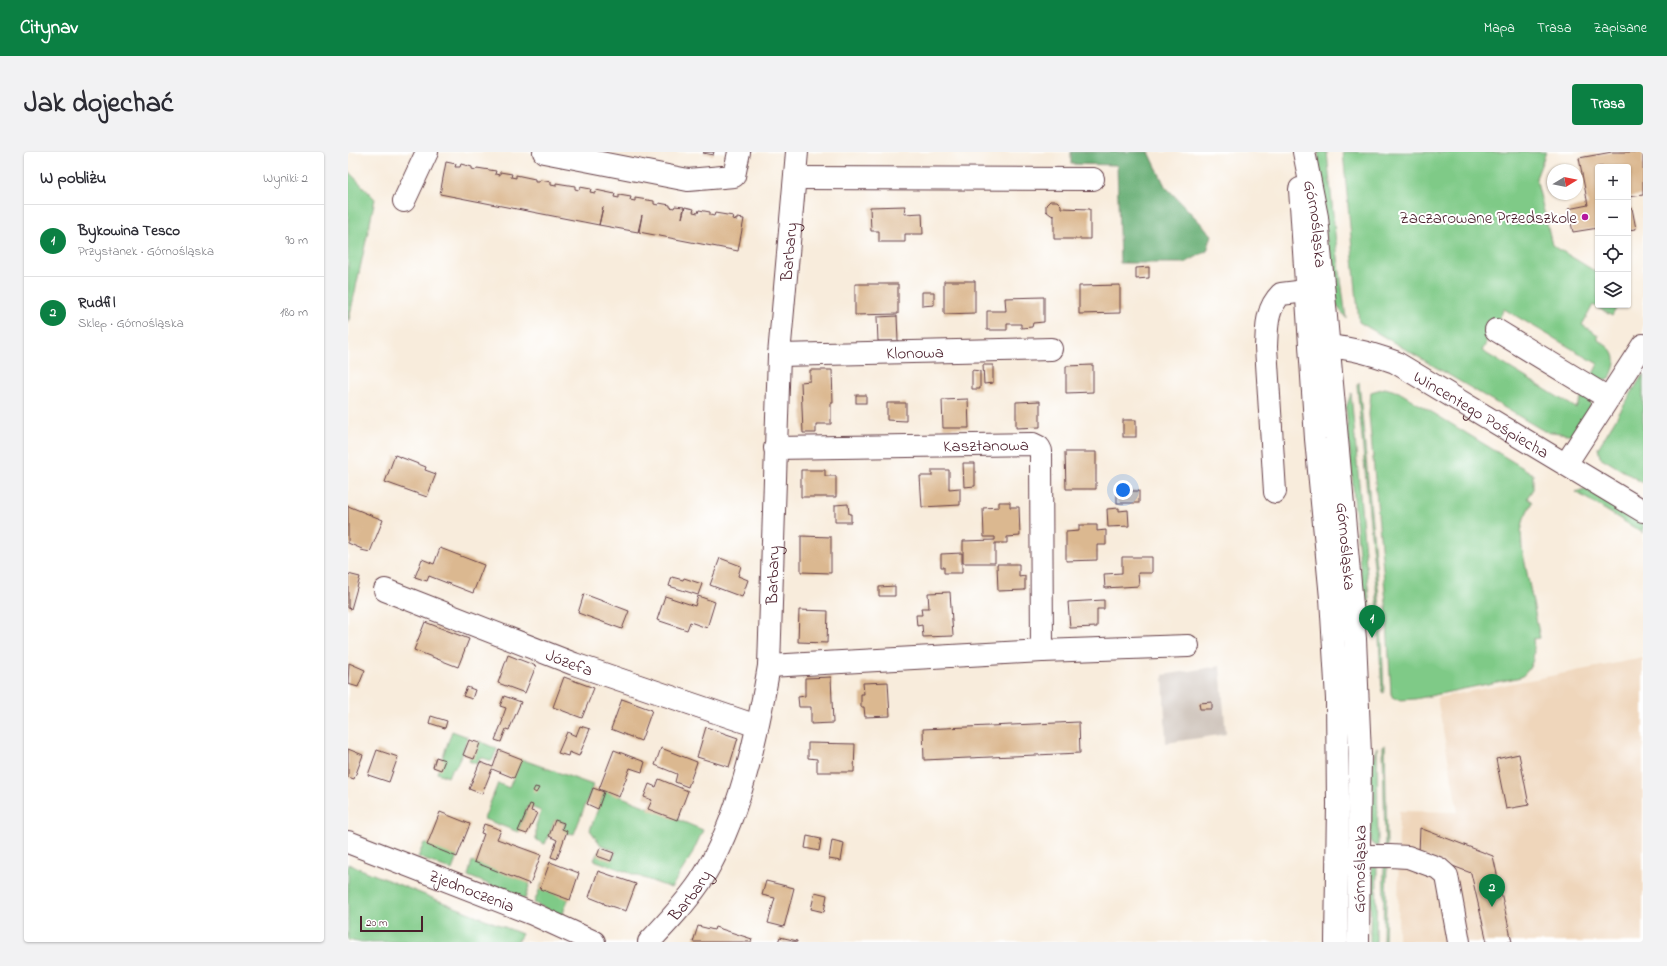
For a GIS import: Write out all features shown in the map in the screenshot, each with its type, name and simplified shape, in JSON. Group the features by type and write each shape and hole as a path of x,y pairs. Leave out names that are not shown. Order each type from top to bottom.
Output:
{"street":[{"path":"404,201 427,152"},
{"path":"544,152 688,180 734,176 739,152"},
{"name":"Barbary","path":"649,942 677,912 700,881 719,846 736,804 757,726 769,666 779,355 797,152"},
{"name":"Górnośląska","path":"1298,152 1306,291 1319,346 1346,530 1355,639 1360,754 1358,942"},
{"name":"Górnośląska","path":"1304,152 1318,217 1319,346 1316,439 1331,598 1336,691 1338,804 1336,942"},
{"path":"794,178 1093,179"},
{"path":"1275,492 1266,347 1267,327 1271,307 1281,294 1306,291"},
{"path":"1496,330 1608,398"},
{"path":"1566,464 1643,344"},
{"name":"Wincentego Pośpiecha","path":"1319,346 1360,350 1395,362 1643,510"},
{"name":"Klonowa","path":"779,355 1051,349"},
{"name":"Kasztanowa","path":"775,448 1033,444 1039,447 1041,451 1042,651"},
{"name":"Józefa","path":"385,590 574,664 757,726"},
{"path":"769,666 1042,651 1188,646"},
{"name":"Zjednoczenia","path":"348,842 533,914 594,942"},
{"path":"1360,856 1390,856 1408,858 1438,868 1447,876 1459,942"}],"shaded area":[{"path":"1643,658 1643,942 1398,942 1399,811 1458,812 1437,698"},
{"path":"1220,666 1226,734 1166,743 1163,675"}],"green space":[{"path":"1071,152 1149,152 1165,186 1212,235 1207,251 1185,263 1120,263 1117,165 1071,164"},
{"path":"1318,152 1327,152 1335,234 1346,318 1336,305 1326,235"},
{"path":"1343,152 1546,152 1536,178 1552,245 1595,271 1595,306 1593,305 1582,325 1598,335 1598,340 1613,352 1615,365 1610,378 1601,381 1591,378 1598,364 1504,309 1482,351 1576,408 1583,394 1590,400 1591,408 1575,435 1544,431 1359,322"},
{"path":"348,171 375,199 348,324"},
{"path":"1598,308 1616,308 1612,316"},
{"path":"1643,374 1643,483 1600,457 1598,448"},
{"path":"1359,382 1380,609 1378,609 1357,385"},
{"path":"1385,388 1399,392 1533,474 1533,489 1527,498 1532,502 1524,518 1521,532 1522,548 1540,638 1533,639 1533,660 1529,669 1521,677 1415,699 1400,700 1393,698 1391,694 1386,602 1369,414 1371,392"},
{"path":"1351,393 1370,609 1364,610 1346,408"},
{"path":"1584,489 1590,489 1643,521 1643,533 1576,492"},
{"path":"1378,619 1381,619 1384,693 1382,692"},
{"path":"452,731 468,737 457,765 451,770 448,777 437,773"},
{"path":"479,741 497,749 492,761 480,757 477,764 469,761 472,754 474,755"},
{"path":"1385,745 1387,847 1385,847 1383,746"},
{"path":"1377,747 1378,847 1371,843 1370,807 1372,768"},
{"path":"521,759 593,785 574,834 562,832 565,823 555,820 545,844 536,840 536,825 541,811 528,806 518,832 484,819 498,783 509,788"},
{"path":"605,790 703,830 691,856 671,888 594,860 598,852 613,858 616,851 601,845 590,830"},
{"path":"424,843 458,854 452,870 418,857"},
{"path":"472,861 530,883 525,899 468,876"},
{"path":"1384,863 1387,864 1385,942 1383,942"},
{"path":"348,864 522,934 517,942 357,942 348,940"},
{"path":"1377,864 1376,942 1370,942 1371,868"},
{"path":"542,883 570,894 562,916 534,903"}],"building":[{"path":"714,152 713,155 703,153"},
{"path":"1612,152 1643,152 1643,195 1631,197 1631,164 1595,164 1595,228 1573,232 1568,209 1588,205 1583,179 1583,164 1580,164 1579,158"},
{"path":"446,162 456,164 455,167 460,167 461,164 472,167 472,169 476,170 477,168 496,171 495,174 500,175 500,172 512,174 511,177 516,178 516,175 535,179 535,182 539,182 540,180 551,182 551,185 556,186 556,183 575,186 575,189 579,190 580,187 591,189 590,192 595,193 596,190 615,194 614,197 619,198 619,195 631,197 630,200 635,201 635,198 654,201 654,204 658,205 659,203 670,205 670,207 674,208 675,206 684,207 682,218 685,207 694,209 693,212 698,213 699,210 710,212 710,215 714,216 715,213 733,216 732,219 744,219 738,251 639,232 642,215 638,232 440,194"},
{"path":"1050,201 1057,201 1061,205 1061,208 1090,209 1090,239 1054,239 1054,216 1046,211 1046,205"},
{"path":"905,206 904,214 922,213 923,234 905,234 905,242 879,242 879,231 871,231 870,207"},
{"path":"1631,208 1636,229 1631,230"},
{"path":"1149,267 1149,278 1136,279 1136,268"},
{"path":"944,281 975,281 975,313 944,314"},
{"path":"855,284 898,284 898,314 855,315"},
{"path":"1120,285 1120,313 1079,314 1079,286"},
{"path":"922,292 934,292 934,305 922,306"},
{"path":"1044,297 1044,322 1033,323 1032,327 1021,328 1021,324 1007,324 1007,330 987,330 987,311 1006,311 1005,298"},
{"path":"897,316 898,341 878,341 877,317"},
{"path":"983,365 993,365 993,383 984,384"},
{"path":"1093,365 1093,392 1066,393 1066,366"},
{"path":"810,370 832,370 833,403 831,403 831,424 816,424 816,433 803,433 801,382 810,381"},
{"path":"972,370 980,371 980,389 972,389"},
{"path":"856,395 866,395 866,403 856,403"},
{"path":"968,399 969,428 943,428 942,400"},
{"path":"1040,401 1040,427 1016,428 1016,402"},
{"path":"887,403 906,403 906,421 887,420"},
{"path":"1123,420 1136,420 1136,437 1123,437"},
{"path":"1065,452 1096,452 1096,489 1066,489"},
{"path":"395,455 426,467 425,470 436,474 427,497 385,482"},
{"path":"963,463 975,463 975,486 964,487"},
{"path":"801,470 825,470 825,476 836,476 836,497 801,497"},
{"path":"932,470 949,470 949,489 960,488 960,505 922,507 920,476 932,476"},
{"path":"1117,491 1139,491 1139,503 1117,503"},
{"path":"999,502 1010,502 1010,507 1019,507 1020,536 1007,537 1007,543 995,543 995,563 963,563 963,541 995,540 995,537 984,537 983,508 999,507"},
{"path":"848,504 849,514 851,514 851,522 835,522 835,505"},
{"path":"348,506 383,520 370,552 361,550 362,549 348,543"},
{"path":"1119,508 1119,511 1128,510 1129,526 1108,527 1107,509"},
{"path":"1079,525 1097,525 1097,531 1106,530 1106,545 1097,545 1097,560 1066,561 1066,532 1079,531"},
{"path":"801,536 831,537 831,573 801,572"},
{"path":"440,548 484,565 473,593 429,576 427,581 415,577 422,559 434,564"},
{"path":"962,553 962,573 944,573 944,567 941,567 941,554"},
{"path":"1122,557 1152,557 1152,573 1138,573 1139,586 1105,588 1104,574 1122,573"},
{"path":"720,558 741,566 738,576 748,580 742,597 710,585"},
{"path":"997,564 1019,564 1019,577 1025,576 1025,590 998,591"},
{"path":"348,574 360,577 351,609 348,608"},
{"path":"672,577 683,580 684,578 702,584 698,595 669,586"},
{"path":"895,586 895,596 879,596 879,587"},
{"path":"950,592 953,636 923,637 922,625 917,626 916,615 922,615 921,608 929,608 928,593"},
{"path":"584,594 629,611 622,629 578,613"},
{"path":"665,596 695,606 698,596 715,602 707,628 690,622 687,630 657,620"},
{"path":"1104,600 1104,609 1097,609 1097,627 1070,628 1068,602"},
{"path":"799,610 828,611 827,643 798,642"},
{"path":"425,622 469,639 458,667 414,650"},
{"path":"508,655 536,666 525,693 498,683"},
{"path":"349,663 365,670 358,687 348,684"},
{"path":"564,677 594,688 582,718 553,707"},
{"path":"831,677 833,723 811,724 811,707 799,707 798,697 805,696 805,678"},
{"path":"888,682 890,716 865,717 864,707 861,707 861,694 864,694 863,683"},
{"path":"467,687 475,690 472,699 463,696"},
{"path":"504,696 521,702 509,730 506,729 501,742 495,740 506,708 500,706"},
{"path":"622,699 652,710 641,741 611,729"},
{"path":"1212,702 1212,709 1200,709 1199,703"},
{"path":"431,716 447,721 445,728 429,723"},
{"path":"1079,722 1080,753 924,760 923,729"},
{"path":"580,726 590,729 579,756 569,752 568,756 558,753 567,732 576,736"},
{"path":"706,727 738,738 729,767 697,757"},
{"path":"469,740 480,743 474,759 463,755"},
{"path":"808,743 855,744 854,772 817,772 817,759 808,758"},
{"path":"661,748 697,762 688,787 675,782 677,774 655,765"},
{"path":"348,749 363,755 354,779 348,777"},
{"path":"377,750 398,757 389,782 368,775"},
{"path":"499,750 522,759 514,778 492,769 482,794 469,789 480,762 493,767"},
{"path":"614,750 645,762 642,772 630,768 619,797 599,789"},
{"path":"1519,754 1529,805 1506,809 1496,759"},
{"path":"436,757 445,760 441,770 433,767"},
{"path":"659,779 688,791 677,820 648,809 652,800 644,797 649,784 656,787"},
{"path":"535,787 539,788 536,793 533,791"},
{"path":"593,788 604,792 598,809 587,804"},
{"path":"530,804 533,805 531,811 537,813 527,834 518,831"},
{"path":"440,812 470,824 457,857 427,845"},
{"path":"555,820 564,823 562,829 567,831 557,859 551,857 557,840 549,836"},
{"path":"484,824 501,830 497,839 541,855 530,884 474,862 484,834 481,833"},
{"path":"1420,828 1493,856 1512,942 1487,942 1471,873 1419,853"},
{"path":"807,836 821,839 819,851 805,848"},
{"path":"832,840 844,843 841,861 829,859"},
{"path":"600,848 614,853 611,861 597,856"},
{"path":"550,862 579,873 570,900 540,889"},
{"path":"598,871 636,884 626,911 604,904 589,897"},
{"path":"766,881 794,888 784,927 768,923 775,898 762,895"},
{"path":"815,892 827,895 824,912 811,909"},
{"path":"698,926 714,930 715,927 752,939 751,942 693,942"},
{"path":"780,937 797,941 797,942 778,942"}],"place":[{"name":"Zaczarowane Przedszkole","path":"1585,217"},
{"name":"Bykowina Tesco","path":"1372,638"},
{"name":"Rudfil","path":"1492,907"}]}
